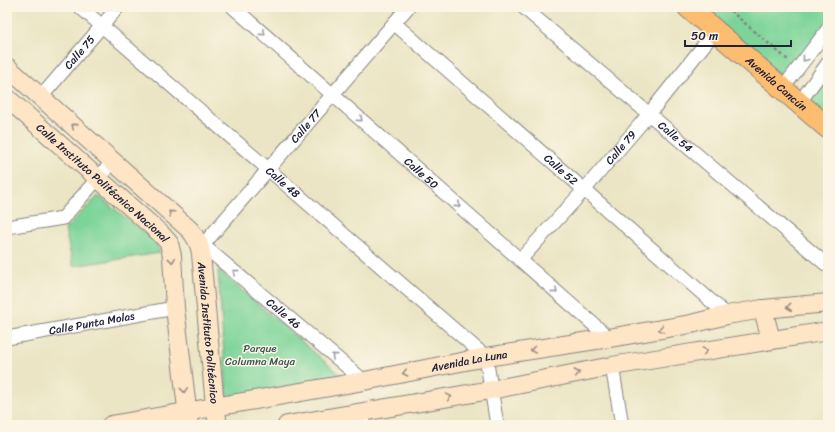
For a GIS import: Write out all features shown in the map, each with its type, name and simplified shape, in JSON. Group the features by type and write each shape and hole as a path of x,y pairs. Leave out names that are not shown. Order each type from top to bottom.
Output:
{"main road":[{"name":"Avenida Cancún","path":"688,7 828,128"},
{"name":"Calle Instituto Politécnico Nacional","path":"7,67 190,230 200,243"},
{"name":"Calle Instituto Politécnico Nacional","path":"7,98 169,243 172,256 175,308 188,418"},
{"path":"39,126 47,103"},
{"name":"Avenida Instituto Politécnico","path":"200,243 214,406 218,425"},
{"name":"Avenida La Luna","path":"111,425 188,418 214,406 364,381 486,357 691,324 727,315 763,309 828,303"},
{"path":"763,309 771,340"},
{"path":"287,425 363,418 491,390 612,366 828,331"}],"street":[{"name":"Calle 48","path":"80,7 486,357"},
{"name":"Calle 75","path":"47,103 102,26 118,7"},
{"name":"Calle 50","path":"233,7 609,338"},
{"name":"Calle 77","path":"200,243 269,169 408,7"},
{"name":"Calle 54","path":"523,7 828,266"},
{"name":"Calle 52","path":"394,23 727,315"},
{"path":"783,88 828,29"},
{"name":"Calle 79","path":"520,260 585,189 649,114 716,30"},
{"path":"799,103 828,63"},
{"path":"7,227 63,218 113,161"},
{"name":"Calle 46","path":"200,243 364,381"},
{"name":"Calle Punta Molas","path":"7,338 175,308"},
{"path":"486,357 497,425"},
{"path":"612,366 622,425"}],"path":[{"path":"726,7 798,68"}],"green space":[{"path":"688,7 828,7 828,29 783,88"},
{"path":"828,63 828,126 799,103"},
{"path":"98,196 154,240 160,253 73,266 65,229"},
{"name":"Parque Columna Maya","path":"218,270 342,376 227,399"}]}
